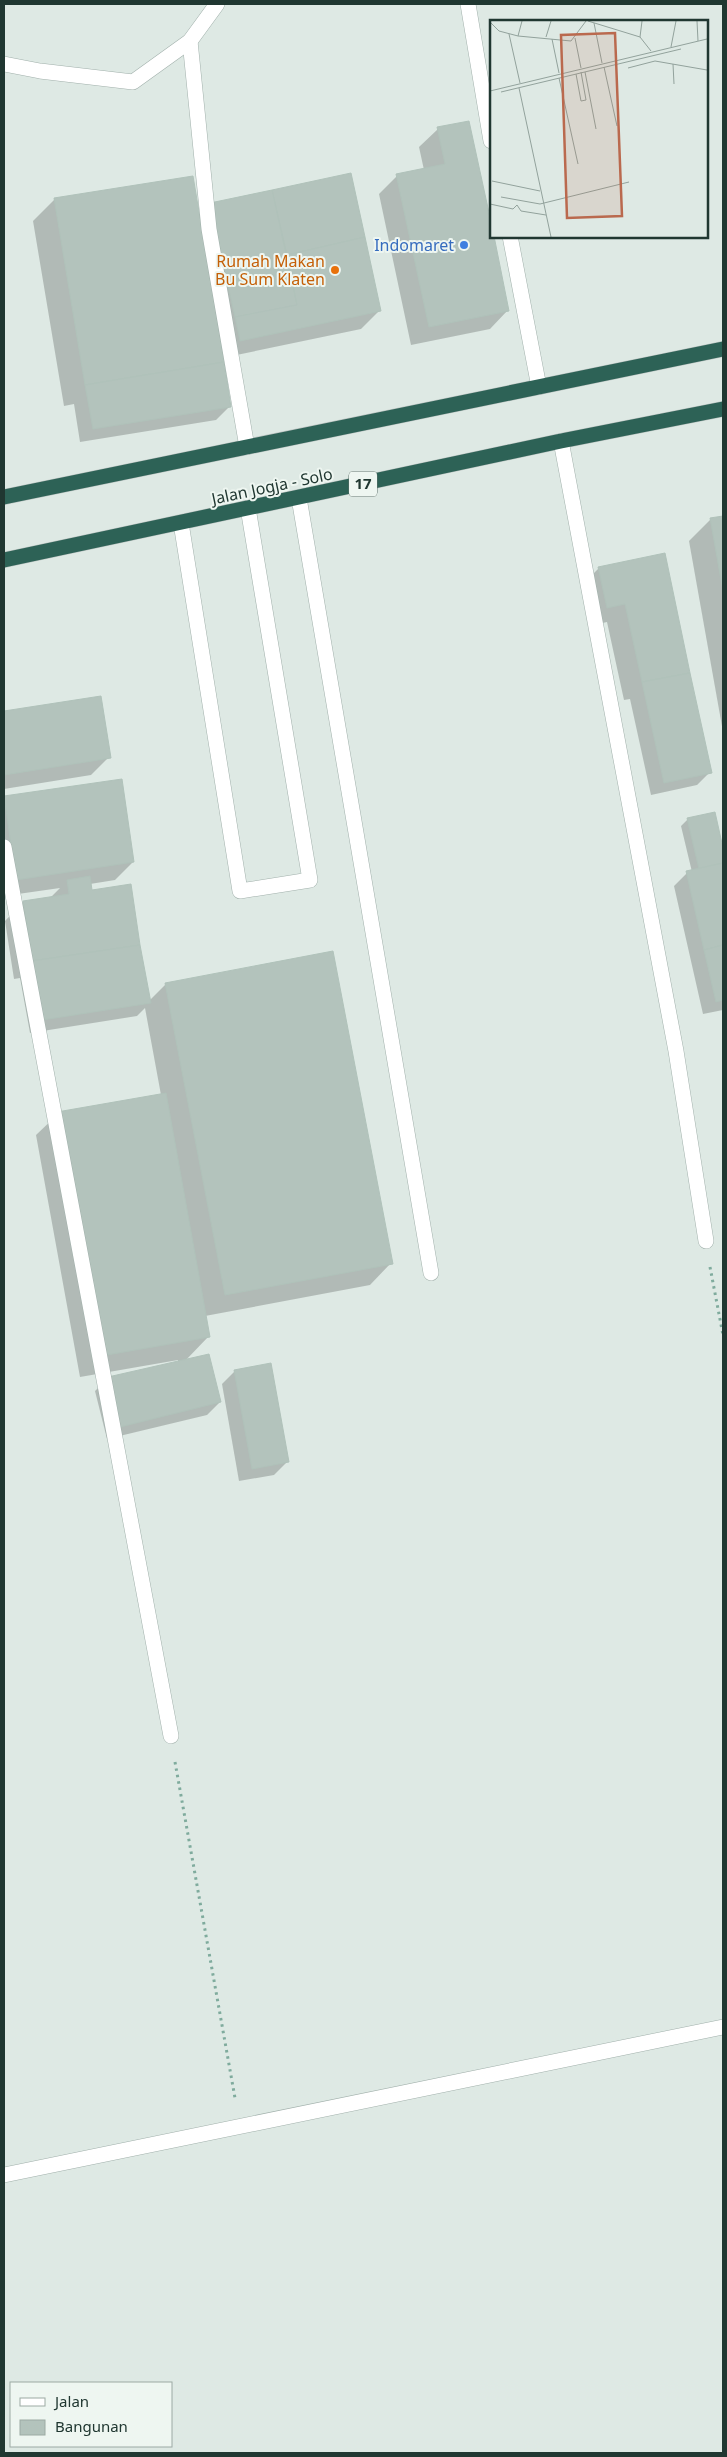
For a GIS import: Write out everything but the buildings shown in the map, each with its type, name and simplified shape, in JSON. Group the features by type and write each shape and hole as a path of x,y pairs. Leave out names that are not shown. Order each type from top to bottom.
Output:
{"highway":[{"path":"4,498 723,349"},
{"name":"Jalan Jogja - Solo","path":"4,560 561,441 723,409"}],"street":[{"path":"4,64 40,71 133,82 190,41 217,4"},
{"path":"468,4 490,135"},
{"path":"190,41 209,229 247,447"},
{"path":"510,238 540,387"},
{"path":"561,441 676,1051 706,1241"},
{"path":"299,498 431,1273"},
{"path":"182,523 240,891 310,880 248,508"},
{"path":"4,847 171,1736"},
{"path":"4,2174 723,2027"}],"path":[{"path":"706,1241 723,1335"},
{"path":"171,1736 240,2126"}],"place":[{"name":"Indomaret","path":"464,245"},
{"name":"Rumah Makan Bu Sum Klaten","path":"335,270"}]}
